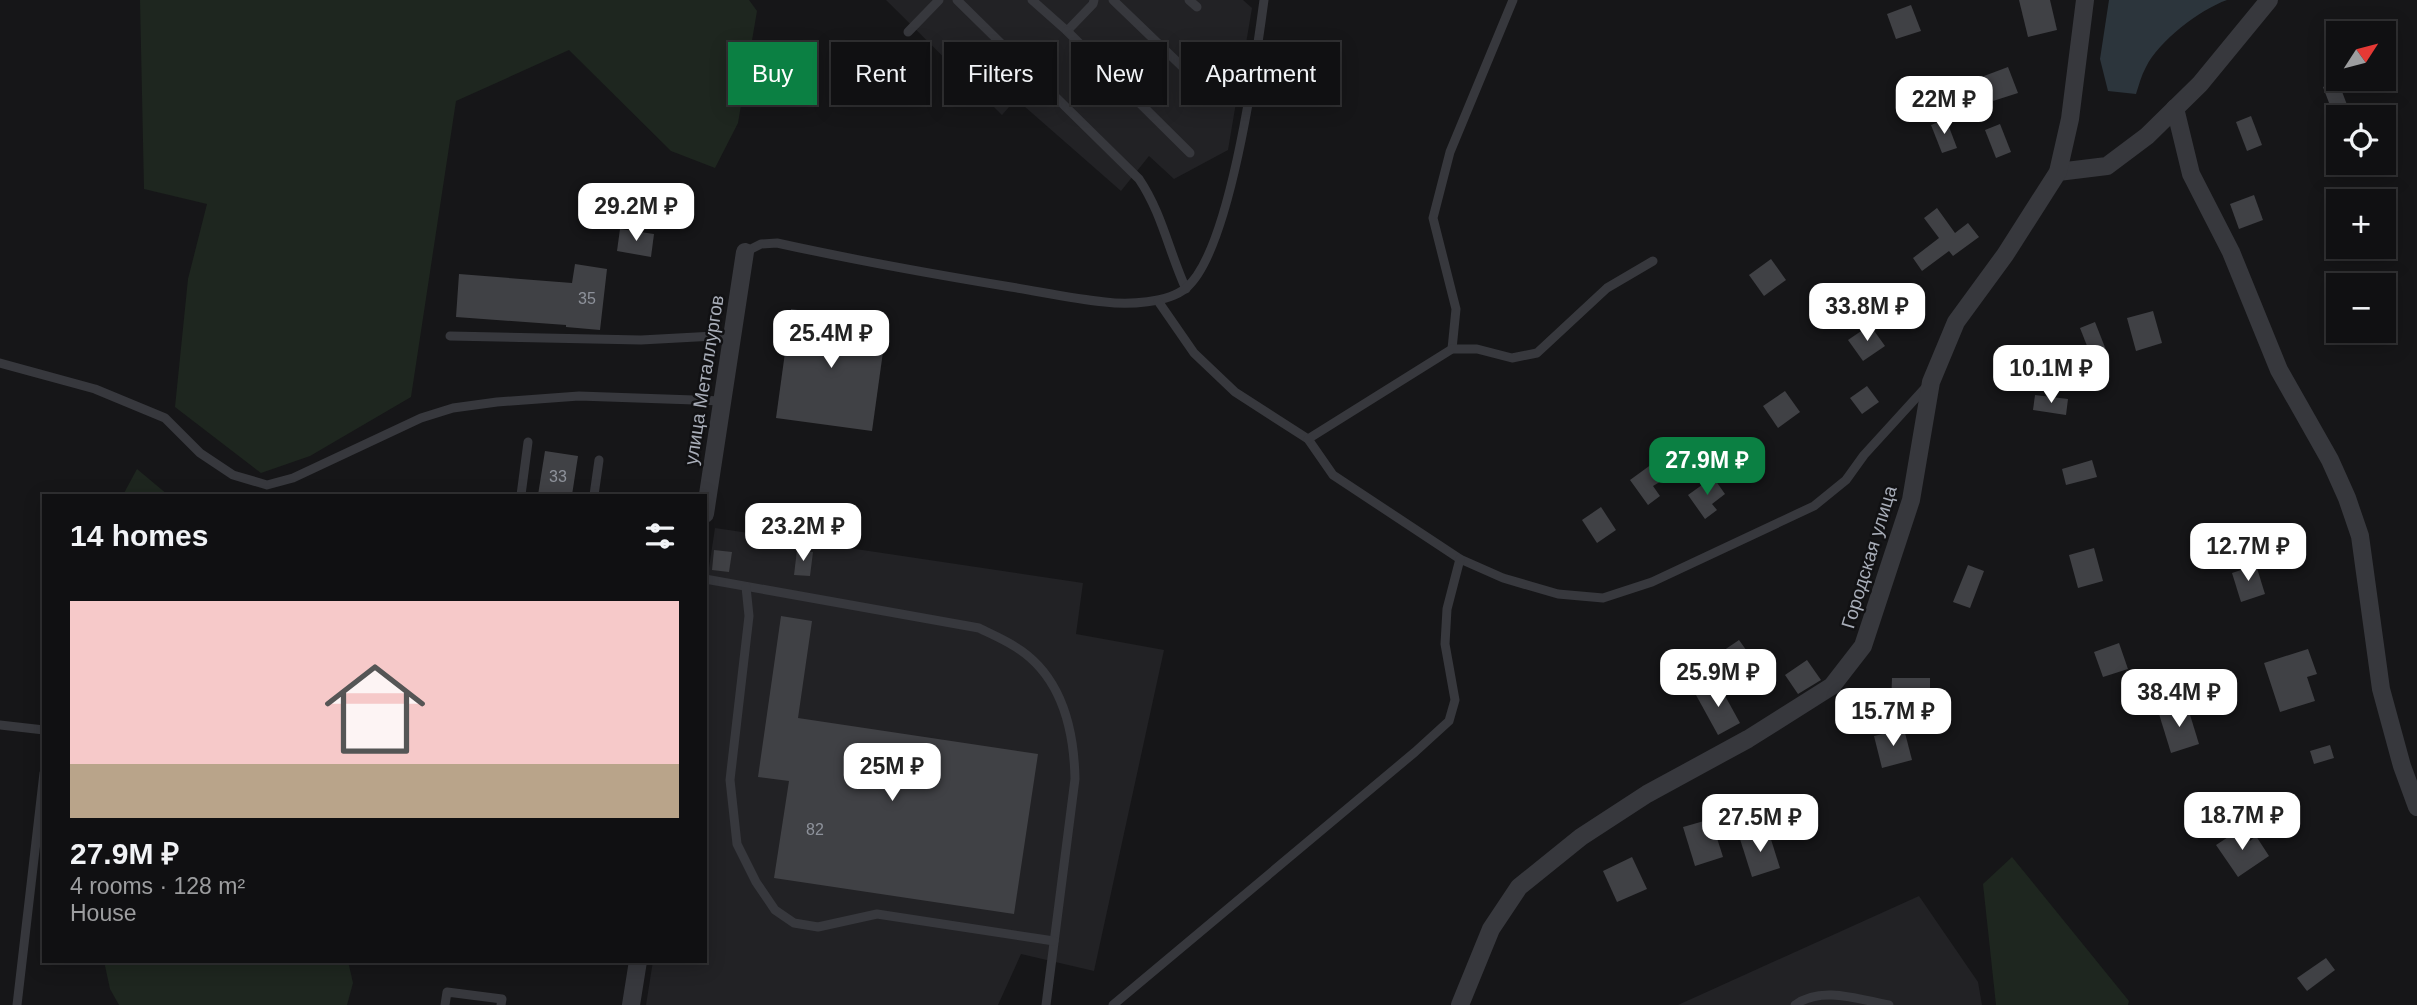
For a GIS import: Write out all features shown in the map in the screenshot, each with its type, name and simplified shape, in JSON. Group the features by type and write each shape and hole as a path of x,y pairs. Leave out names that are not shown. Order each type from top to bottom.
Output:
{"street":[{"path":"2085,0 2070,118 2058,172 2108,166 2147,136 2200,83 2269,0"},
{"path":"2175,108 2191,174 2231,252 2279,370 2330,460 2347,498 2360,536 2381,689 2402,766 2417,807"},
{"name":"Городская улица","path":"1460,1005 1491,929 1519,887 1581,837 1636,801 1748,739 1832,686 1863,646 1911,500 1931,382 1956,322 2005,255 2058,172"},
{"name":"улица Металлургов","path":"707,501 745,252"},
{"path":"631,1005 638,963"}],"lane":[{"path":"908,32 939,0"},
{"path":"957,0 1139,179 1152,197 1162,220 1172,257 1185,289"},
{"path":"1032,0 1190,153"},
{"path":"1067,31 1094,0"},
{"path":"1113,0 1181,65"},
{"path":"745,252 761,244 776,243 887,267 1106,303 1158,301 1185,289 1198,276 1206,260 1232,184 1264,0"},
{"path":"1452,349 1456,309 1433,218 1450,152 1513,0"},
{"path":"1308,439 1452,349 1476,349 1512,358 1537,353 1607,288 1653,261"},
{"path":"1158,301 1195,353 1235,392 1308,439 1333,475 1460,559 1503,578 1558,594 1603,598 1651,582 1814,506 1846,480 1864,455 1931,382"},
{"path":"450,336 641,340 733,335"},
{"path":"0,363 95,389 165,418 200,453 233,475 267,485 293,478 421,418 453,408 496,401 579,396 723,401"},
{"path":"521,494 528,442"},
{"path":"594,494 600,460"},
{"path":"1112,1005 1449,721 1455,700 1445,645 1447,609 1460,559"},
{"path":"707,579 979,628 1015,646 1046,673 1064,705 1074,744 1076,779 1046,1005"},
{"path":"746,587 749,617 730,780 737,844 775,910 794,923 818,927 877,914 1054,941"},
{"path":"0,726 42,730"},
{"path":"17,1005 42,790"},
{"path":"445,1005 447,992 502,999 501,1005"},
{"path":"1796,1005 1831,994 1889,1005"}],"shaded area":[{"path":"140,0 749,0 757,11 752,42 728,42 728,105 741,105 738,123 715,168 671,151 569,50 456,101 411,397 310,456 261,473 175,407 188,279 207,204 144,189"},
{"path":"886,0 1243,0 1252,8 1246,42 1181,42 1181,105 1236,105 1228,150 1174,179 1149,156 1121,191 1023,105 1057,105 1057,42 944,42 944,58"},
{"path":"2109,0 2227,0 2192,19 2160,47 2144,70 2136,94 2108,91 2100,59"},
{"path":"992,105 1011,105 1002,115"},
{"path":"137,469 167,494 124,494"},
{"path":"715,528 1083,583 1076,634 1164,650 1094,971 1021,954 998,1005 646,1005 653,963 707,963 707,581"},
{"path":"2012,857 2129,1001 2128,1005 1996,1005 1983,884"},
{"path":"1919,896 1978,982 1982,1005 1678,1005"},
{"path":"104,963 348,963 353,983 347,1005 119,1005 110,989"}],"building":[{"path":"2019,0 2050,0 2057,30 2028,37"},
{"path":"1911,5 1921,31 1896,39 1887,14"},
{"path":"2008,67 2018,93 1993,101 1984,76"},
{"path":"2326,86 2326,91 2342,91 2347,105 2330,105 2323,87"},
{"path":"2251,116 2262,145 2247,151 2236,122"},
{"path":"1946,119 1957,148 1942,153 1931,125"},
{"path":"2000,124 2011,152 1996,158 1985,130"},
{"path":"2254,195 2263,220 2239,229 2230,204"},
{"path":"1937,208 1955,233 1968,223 1979,237 1953,256 1949,251 1922,271 1913,258 1939,238 1924,218"},
{"path":"620,229 654,234 651,257 617,251"},
{"path":"1771,259 1786,280 1764,296 1749,275"},
{"path":"575,264 607,269 600,330 456,317 459,274 572,283"},
{"path":"791,309 887,323 872,431 776,418"},
{"path":"2153,311 2162,343 2136,351 2127,318"},
{"path":"2095,322 2106,350 2091,356 2080,328"},
{"path":"1870,325 1885,346 1863,361 1848,340"},
{"path":"1867,386 1879,402 1862,414 1850,398"},
{"path":"1785,391 1800,412 1778,428 1763,406"},
{"path":"2035,395 2068,399 2066,415 2033,410"},
{"path":"545,451 578,456 572,494 538,494"},
{"path":"2092,460 2097,477 2066,485 2062,469"},
{"path":"1652,464 1663,480 1653,486 1660,496 1648,505 1630,480"},
{"path":"1713,477 1725,494 1712,504 1717,510 1705,519 1688,495"},
{"path":"1601,507 1616,530 1597,543 1582,520"},
{"path":"2094,548 2103,581 2078,588 2069,555"},
{"path":"714,550 732,552 729,572 712,570"},
{"path":"797,550 813,552 810,576 794,575"},
{"path":"1968,565 1984,571 1970,608 1953,602"},
{"path":"2256,565 2265,594 2241,602 2232,573"},
{"path":"781,616 812,621 798,718 1038,754 1014,914 774,878 789,781 758,777"},
{"path":"1739,640 1754,661 1732,676 1717,655"},
{"path":"2119,643 2128,669 2103,677 2094,652"},
{"path":"2308,649 2317,674 2307,677 2315,701 2280,712 2264,663"},
{"path":"1807,660 1821,680 1798,694 1785,675"},
{"path":"1892,678 1930,678 1930,706 1891,706"},
{"path":"1718,683 1740,723 1718,735 1696,695"},
{"path":"2187,705 2199,744 2171,753 2159,714"},
{"path":"1904,729 1912,760 1882,768 1874,736"},
{"path":"2330,745 2334,758 2314,764 2310,751"},
{"path":"1711,819 1723,857 1695,866 1683,827"},
{"path":"2242,828 2250,841 2256,836 2269,856 2238,877 2216,845"},
{"path":"1768,830 1780,868 1752,877 1740,839"},
{"path":"1632,857 1647,889 1617,902 1603,871"},
{"path":"2326,958 2335,970 2307,991 2297,978"}]}
